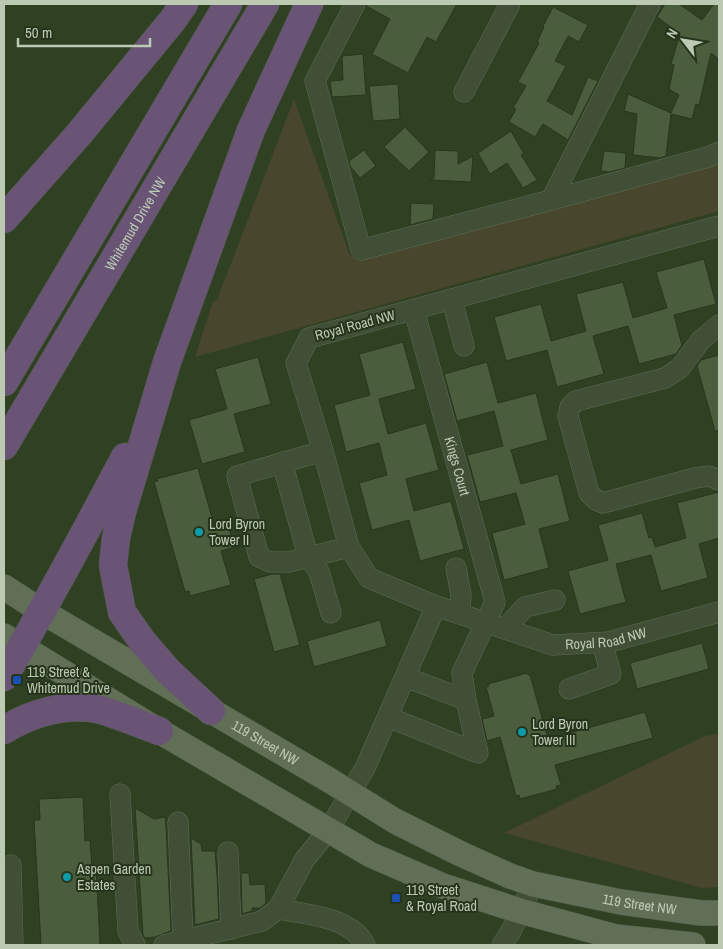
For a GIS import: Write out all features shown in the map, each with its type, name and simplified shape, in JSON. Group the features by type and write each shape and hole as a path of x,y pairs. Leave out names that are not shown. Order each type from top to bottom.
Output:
{"highway":[{"path":"4,220 79,134 184,4"},
{"path":"4,382 228,4"},
{"name":"Whitemud Drive NW","path":"4,446 266,4"},
{"path":"210,711 162,664 142,641 122,612 113,565 116,538 167,362 251,130 310,4"},
{"path":"4,678 13,641 41,611 126,455 167,362"},
{"path":"4,730 19,721 42,713 80,708 99,710 159,731"}],"main road":[{"name":"119 Street NW","path":"4,587 41,611 395,821 461,854 533,884 621,902 702,913 719,913"},
{"path":"13,641 159,731 371,855 443,886 520,912 616,937 694,945"}],"street":[{"path":"355,4 315,81 361,250 551,200 708,157 719,152"},
{"path":"464,92 510,4"},
{"path":"551,200 650,4"},
{"name":"Royal Road NW","path":"719,226 309,338 296,363 323,451 349,547 369,578 436,606 553,645 609,642 719,612"},
{"path":"452,299 464,346"},
{"name":"Kings Court","path":"414,310 495,602 496,626"},
{"path":"719,325 701,340 680,368 665,378 576,401 570,407 568,416 589,493 596,500 603,503 695,478 709,476 719,480"},
{"path":"323,451 237,476 259,557 270,562 289,562 349,547"},
{"path":"282,462 308,556 319,572 331,613"},
{"path":"456,568 461,595 460,614"},
{"path":"388,717 478,753 462,673 496,626 525,607 555,600"},
{"path":"178,822 174,943 262,921 278,909 305,859 328,831 366,766 436,606"},
{"path":"570,689 612,674 602,643"},
{"path":"405,676 466,700"},
{"path":"120,794 128,931 135,945"},
{"path":"228,852 231,929"},
{"path":"4,877 11,866 12,945"},
{"path":"502,945 533,884"},
{"path":"278,909 332,919 361,936 365,945"}],"shaded area":[{"path":"294,99 350,256 719,156 719,211 195,357 213,301 217,300"},
{"path":"719,734 719,887 702,888 504,833 705,736"}],"building":[{"path":"367,4 457,4 436,42 427,37 408,73 372,54 390,19 366,6"},
{"path":"665,4 679,4 702,20 714,4 719,4 719,59 711,53 699,105 696,104 692,119 671,114 666,156 660,158 633,155 637,114 624,111 628,94 671,113 679,95 669,89 674,65 671,64 680,34 657,17"},
{"path":"553,7 588,25 579,42 568,36 555,61 566,66 547,101 572,115 588,77 598,81 568,140 543,124 535,137 509,122 516,109 513,108 526,86 518,82 539,43 537,42 543,26"},
{"path":"363,54 366,95 332,97 330,81 343,80 342,56"},
{"path":"398,84 400,119 373,121 369,86"},
{"path":"405,127 429,152 409,171 384,147"},
{"path":"511,131 524,154 521,155 537,180 523,188 507,163 490,174 478,153"},
{"path":"364,150 376,166 360,178 350,166 349,161"},
{"path":"435,150 458,151 458,164 473,156 471,182 430,180 434,178"},
{"path":"604,151 626,153 625,168 609,172 601,171"},
{"path":"411,203 434,204 433,219 410,225"},
{"path":"704,259 716,304 674,315 682,345 676,354 639,364 628,326 593,336 604,374 557,387 547,350 506,361 494,317 541,304 551,341 586,331 576,294 623,282 633,318 667,308 656,272"},
{"path":"403,342 416,389 379,399 388,434 426,423 439,470 406,479 414,511 451,501 464,549 420,561 409,520 372,530 359,483 387,475 379,443 346,452 334,405 370,395 359,354"},
{"path":"719,355 719,430 715,431 697,366 701,360"},
{"path":"258,357 271,404 234,414 245,452 202,464 189,420 227,409 215,369"},
{"path":"487,362 498,403 536,393 548,440 511,450 521,484 558,474 570,521 539,529 549,568 504,580 492,533 525,524 516,493 480,502 467,455 503,446 494,411 457,421 444,374"},
{"name":"Lord Byron Tower II","path":"198,468 215,528 228,524 234,547 221,551 231,585 190,596 189,591 185,592 154,482 158,481 157,479"},
{"path":"719,492 719,538 699,544 708,578 661,591 651,555 616,564 626,602 580,614 568,571 608,560 598,525 642,513 649,538 652,537 655,547 686,538 677,503"},
{"path":"272,574 280,574 300,645 274,652 254,579"},
{"path":"380,620 387,646 314,667 307,641"},
{"path":"702,643 709,669 637,689 630,663"},
{"name":"Lord Byron Tower III","path":"527,673 530,675 548,739 645,712 653,738 555,765 561,785 556,786 557,789 520,799 519,795 516,796 500,737 487,741 482,719 494,716 486,687 489,686 488,684"},
{"name":"Aspen Garden Estates","path":"83,797 85,841 90,840 92,867 96,867 100,945 41,945 34,820 40,820 39,799"},
{"path":"135,808 154,819 165,817 171,931 155,937 145,938 143,935"},
{"path":"191,838 201,844 202,851 215,851 217,875 219,919 195,925"},
{"path":"241,873 249,873 250,885 265,884 266,903 260,908 252,908 252,911 242,914"}],"place":[{"name":"Lord Byron Tower II","path":"199,532"},
{"name":"119 Street & Whitemud Drive","path":"17,680"},
{"name":"Lord Byron Tower III","path":"522,732"},
{"name":"Aspen Garden Estates","path":"67,877"},
{"name":"119 Street & Royal Road","path":"396,898"}]}
